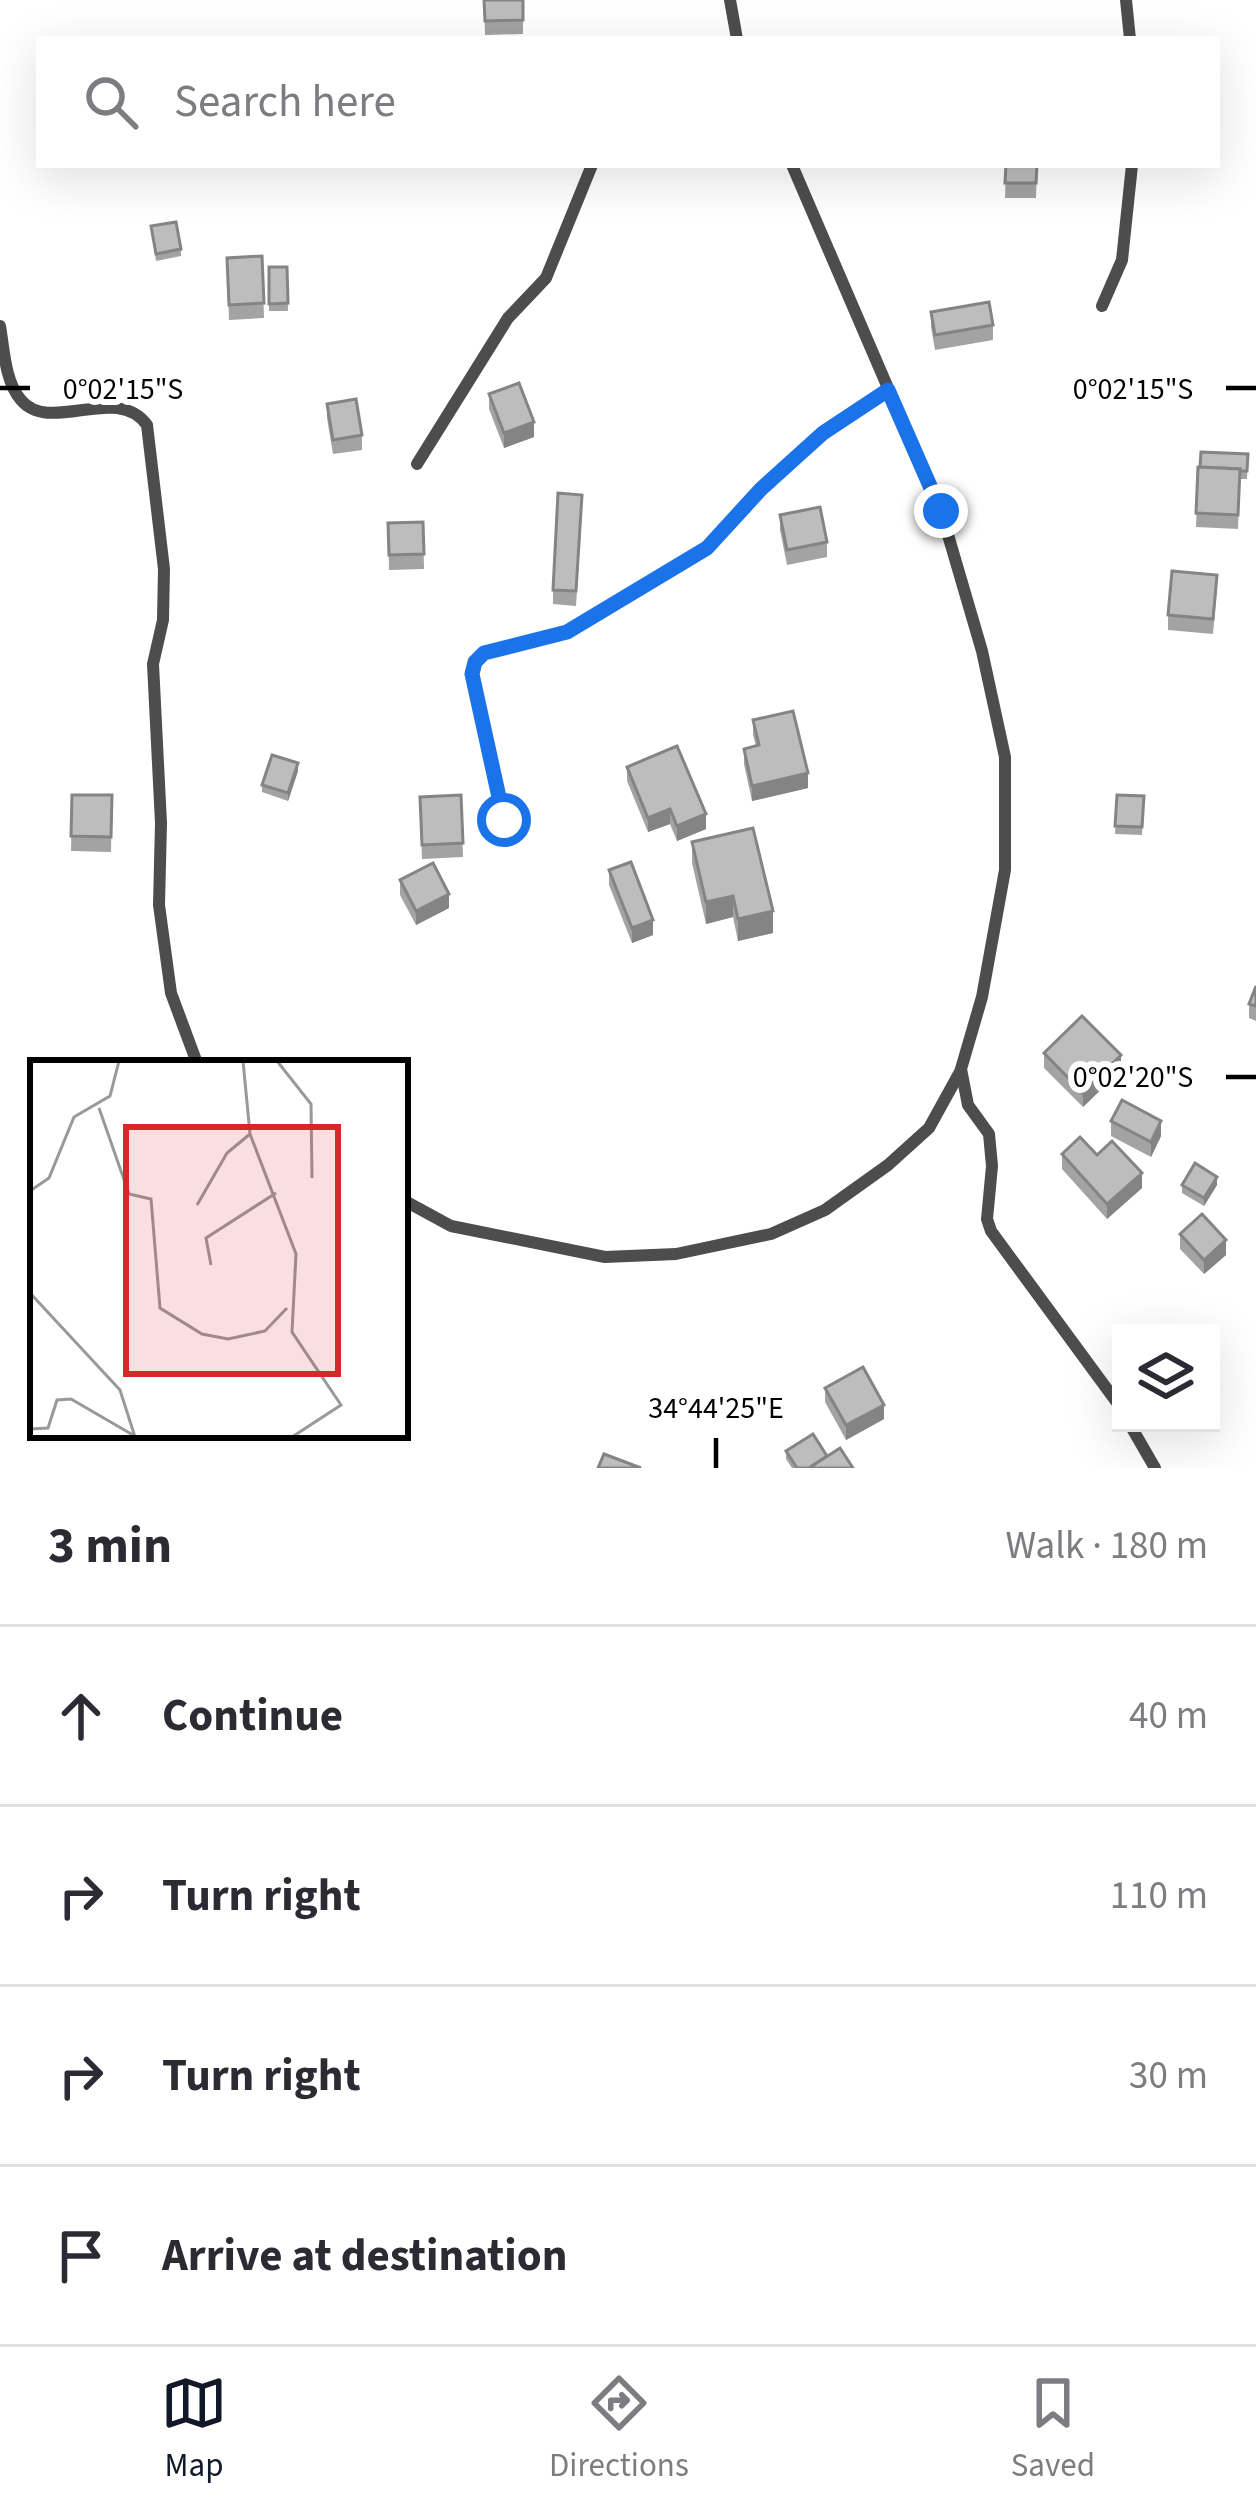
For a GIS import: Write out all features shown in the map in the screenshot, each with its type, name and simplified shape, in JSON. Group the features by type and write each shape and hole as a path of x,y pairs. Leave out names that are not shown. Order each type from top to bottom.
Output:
{"street":[{"path":"730,0 736,36"},
{"path":"1126,0 1130,36"},
{"path":"417,464 508,318 546,278 591,168"},
{"path":"408,1203 451,1226 604,1256 676,1254 771,1234 825,1210 888,1165 929,1128 961,1069 982,997 1005,870 1005,757 982,651 941,511 793,168"},
{"path":"1102,306 1122,260 1132,168"},
{"path":"0,326 18,398 29,407 45,412 123,407 138,412 147,425 164,569 163,620 153,664 161,823 159,905 171,993 196,1060"},
{"path":"504,820 472,674 475,662 484,653 567,632 707,548 761,489 823,433 888,390"},
{"path":"961,1069 968,1105 988,1134 992,1166 987,1219 991,1231 1112,1396"},
{"path":"1135,1432 1155,1468"}],"building":[{"path":"484,0 523,0 523,20 485,21"},
{"path":"1006,168 1037,168 1036,183 1005,183"},
{"path":"176,222 181,249 156,254 151,226"},
{"path":"262,256 264,303 229,305 227,258"},
{"path":"269,267 287,267 288,303 269,304"},
{"path":"989,302 993,325 935,335 931,312"},
{"path":"519,383 534,422 504,433 489,394"},
{"path":"356,399 362,435 333,440 327,404"},
{"path":"1201,452 1248,454 1247,471 1200,467"},
{"path":"1198,467 1240,469 1238,515 1196,513"},
{"path":"558,493 582,495 576,591 553,590"},
{"path":"820,507 827,542 787,550 780,515"},
{"path":"423,522 424,554 389,555 388,523"},
{"path":"1172,571 1217,575 1213,619 1168,615"},
{"path":"793,711 808,773 752,786 744,749 759,745 753,720"},
{"path":"677,746 706,814 677,826 670,809 648,818 627,767"},
{"path":"272,755 298,763 288,793 262,785"},
{"path":"72,795 112,795 111,837 71,836"},
{"path":"461,795 463,843 422,845 420,797"},
{"path":"1117,795 1144,796 1142,827 1115,826"},
{"path":"753,828 773,911 738,919 733,896 706,902 692,842"},
{"path":"631,862 653,920 632,928 609,870"},
{"path":"433,863 449,894 416,911 400,880"},
{"path":"1082,1016 1121,1055 1083,1093 1044,1053"},
{"path":"1122,1100 1161,1121 1151,1142 1111,1121"},
{"path":"1080,1137 1097,1155 1112,1141 1142,1173 1107,1204 1062,1154"},
{"path":"1195,1163 1217,1177 1204,1198 1182,1185"},
{"path":"1202,1214 1226,1240 1204,1260 1180,1234"},
{"path":"863,1367 884,1405 846,1425 825,1388"},
{"path":"813,1434 827,1456 809,1468 797,1468 786,1451"},
{"path":"840,1448 853,1468 809,1468"},
{"path":"604,1454 641,1468 598,1468"}],"route":[{"path":"504,820 472,674 484,653 567,632 707,548 761,489 823,433 888,390 941,511"}]}
